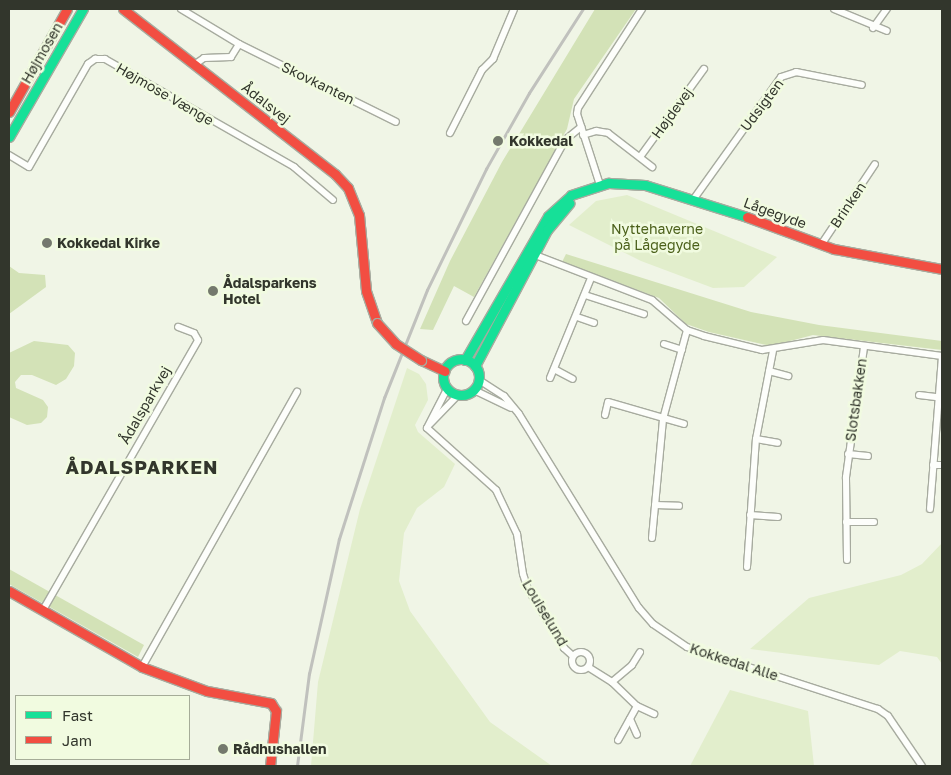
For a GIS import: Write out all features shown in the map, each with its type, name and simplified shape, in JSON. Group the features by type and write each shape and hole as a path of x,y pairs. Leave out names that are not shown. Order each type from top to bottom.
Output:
{"street":[{"name":"Højmosen","path":"9,112 66,9"},
{"name":"Højmosen","path":"9,137 83,9"},
{"name":"Ådalsvej","path":"123,9 335,174 354,199 362,239 366,291 378,322 396,344 421,360 444,371"},
{"name":"Skovkanten","path":"181,9 239,44 396,122"},
{"path":"450,134 482,70 493,59 514,9"},
{"path":"600,185 577,114 581,101 642,9"},
{"path":"834,9 873,28 887,31"},
{"path":"873,28 888,9"},
{"path":"194,65 204,58 231,57 239,44"},
{"name":"Højmose Vænge","path":"9,155 29,167 88,64 95,59 105,59 294,167 333,200"},
{"name":"Højdevej","path":"640,157 704,68"},
{"name":"Udsigten","path":"694,200 781,76 796,72 862,85"},
{"path":"466,321 565,140 581,127"},
{"path":"584,135 596,131 608,133 652,167"},
{"name":"Brinken","path":"821,245 875,164"},
{"name":"Lågegyde","path":"475,366 483,346 552,211 571,195 589,187 634,182 762,221 821,245 942,269"},
{"name":"Lågegyde","path":"465,360 530,253 564,208 600,185"},
{"name":"Slotsbakken","path":"530,253 652,300 687,330 773,351 812,340 942,356 930,509"},
{"path":"550,378 577,317 591,278"},
{"path":"585,295 644,314"},
{"path":"577,317 594,323"},
{"name":"Ådalsparkvej","path":"43,610 198,340 194,333 178,327"},
{"path":"652,538 663,419 687,330"},
{"path":"664,344 682,350"},
{"name":"Slotsbakken","path":"847,560 848,454 864,347"},
{"path":"747,567 756,439 773,351"},
{"path":"429,425 429,420 447,389 444,371 453,362 465,360 475,366 479,380 474,390"},
{"path":"554,369 573,379"},
{"path":"769,371 788,376"},
{"name":"Kokkedal Alle","path":"479,380 504,396 517,411 639,608 653,624 687,647 878,709 888,716 922,766"},
{"path":"447,389 458,395"},
{"path":"429,425 458,395 474,390 517,411"},
{"path":"142,667 297,392"},
{"path":"919,395 940,397"},
{"path":"604,416 608,402 684,424"},
{"name":"Louiselund","path":"429,425 427,428 496,490 517,534 523,574 528,589 564,648 573,656"},
{"path":"756,439 778,443"},
{"name":"Slotsbakken","path":"848,454 868,456"},
{"path":"933,465 942,465"},
{"path":"655,505 680,506"},
{"path":"750,515 778,517"},
{"path":"846,522 874,522"},
{"path":"9,591 142,667 207,691 267,702 273,706 276,711 270,766"},
{"path":"580,651 586,653 590,661 588,667 579,670 574,667 573,656 580,651"},
{"path":"612,682 632,664 640,652"},
{"path":"588,667 612,682 637,706 654,714"},
{"path":"618,740 637,706"},
{"path":"630,719 637,734"}],"green space":[{"path":"595,9 636,9 574,99 567,129 474,297 454,286 433,330 420,329 450,261 502,162"},
{"name":"Nyttehaverne på Lågegyde","path":"627,195 777,257 744,287 713,288 641,261 569,225 596,201"},
{"path":"566,254 751,312 819,325 942,341 942,350 813,335 771,346 709,332 686,324 659,298 562,262"},
{"path":"9,266 19,273 45,275 46,287 9,314"},
{"path":"34,341 68,345 75,353 74,366 66,379 56,385 32,375 21,375 15,382 16,388 43,400 48,407 47,417 41,423 27,425 9,417 9,353"},
{"path":"407,368 419,374 426,384 428,400 415,425 418,432 455,464 444,487 417,508 404,533 399,581 410,611 490,722 552,766 311,766 318,682 360,509"},
{"path":"942,543 942,664 937,657 900,651 879,665 750,649 809,598 901,575 922,564"},
{"path":"9,569 144,645 138,657 9,584"},
{"path":"730,690 808,711 814,766 690,766"}],"railway":[{"path":"297,766 309,674 339,539 384,398 427,290 486,169 529,93 583,9"}],"traffic: fast":[{"path":"9,137 83,9"},
{"path":"465,360 548,216 571,195 609,183 645,185 747,217"},
{"path":"475,366 547,230 570,203"},
{"path":"461,359 474,364 479,377 474,390 461,395 448,390 443,377 448,364 461,359"}],"traffic: jam":[{"path":"9,112 67,9"},
{"path":"123,9 335,174 348,188 359,215 366,291 377,323"},
{"path":"747,217 834,249 942,269"},
{"path":"377,323 396,344 421,360"},
{"path":"421,360 445,371"},
{"path":"9,591 142,667 207,691 271,703 276,711 270,766"}],"place":[{"name":"Kokkedal","path":"498,141"},
{"name":"Kokkedal Kirke","path":"47,243"},
{"name":"Ådalsparkens Hotel","path":"213,291"},
{"name":"Rådhushallen","path":"223,749"}],"district":[{"name":"ÅDALSPARKEN","path":"142,467"}]}
